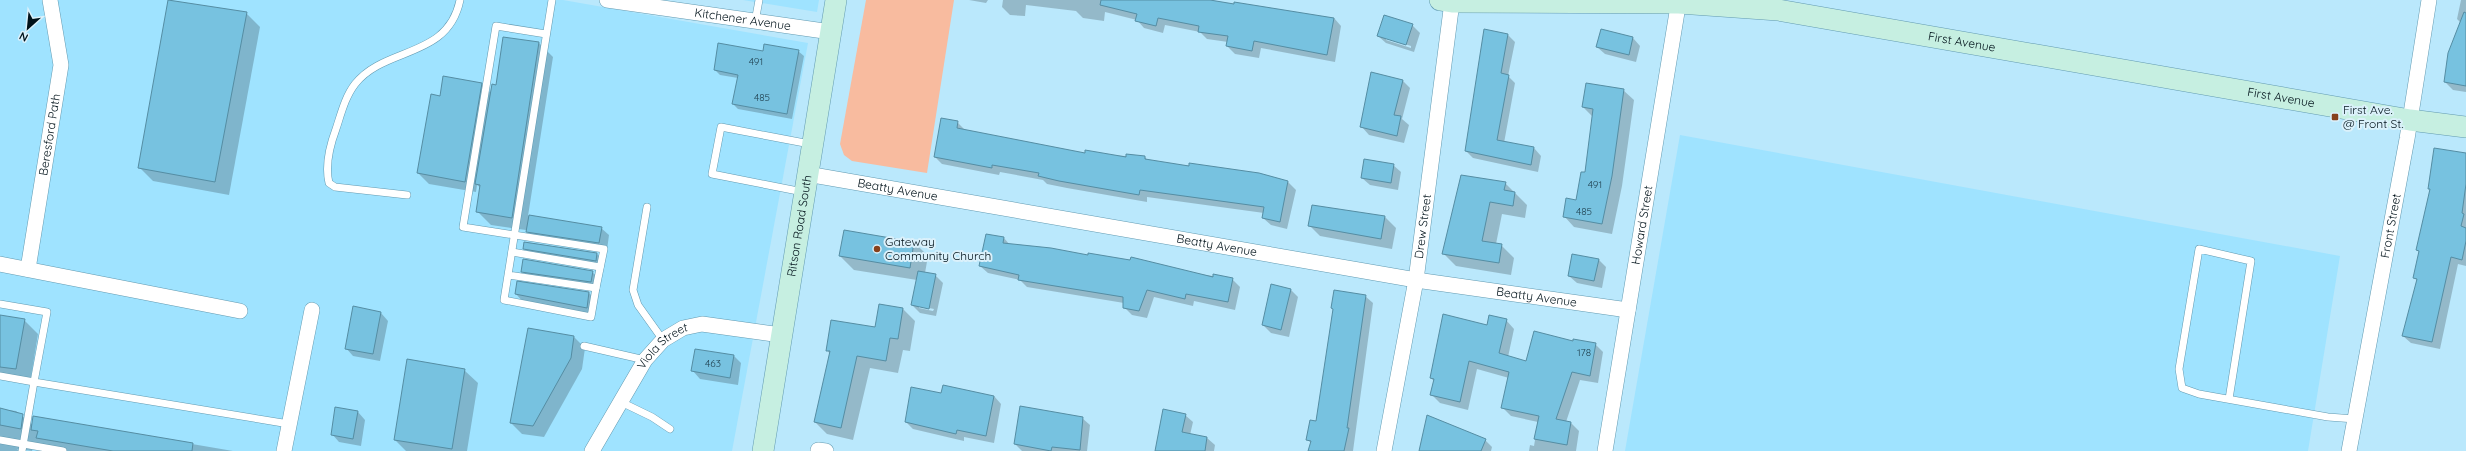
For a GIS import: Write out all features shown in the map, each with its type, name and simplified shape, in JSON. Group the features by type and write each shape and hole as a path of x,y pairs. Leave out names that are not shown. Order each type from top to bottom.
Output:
{"main road":[{"name":"Ritson Road South","path":"762,451 836,0"},
{"name":"First Avenue","path":"1449,1 1679,1 1778,10 2410,120 2466,128"}],"street":[{"name":"Beresford Path","path":"28,268 61,65 50,0"},
{"name":"Kitchener Avenue","path":"607,0 831,32"},
{"name":"Front Street","path":"2349,451 2410,120 2429,0"},
{"name":"Drew Street","path":"1384,451 1416,280 1449,1"},
{"name":"Howard Street","path":"1605,451 1679,1"},
{"name":"Beatty Avenue","path":"806,183 1416,280 1628,310"},
{"path":"0,264 28,268 240,311"},
{"path":"284,451 312,310"},
{"name":"Viola Street","path":"592,451 645,360 663,340 683,328 702,324 782,335"}],"lane":[{"path":"407,195 334,187 329,183 327,176 331,144 348,97 355,84 367,73 435,40 454,21 460,0"},
{"path":"546,34 496,26 463,227 514,236 604,249 591,317 504,300 512,252 514,236 546,34 552,0"},
{"path":"755,22 759,0"},
{"path":"806,183 712,174 721,127 812,144"},
{"path":"647,207 634,290 638,305 663,340"},
{"path":"2229,399 2251,261 2200,249 2179,369 2182,388 2199,394 2328,417 2354,419"},
{"path":"512,252 600,267"},
{"path":"508,275 596,288"},
{"path":"0,304 47,312 23,448"},
{"path":"584,346 645,360"},
{"path":"0,376 289,424"},
{"path":"620,402 652,417 670,428"},
{"path":"0,440 23,448 63,451"}],"shaded area":[{"path":"0,0 563,0 808,43 732,451 0,451"},
{"path":"743,0 819,0 817,12"},
{"path":"866,0 954,0 927,173 852,161 844,155 840,144"},
{"path":"1680,135 2340,256 2308,451 1625,451"}],"building":[{"path":"168,0 247,12 215,182 138,168"},
{"path":"1101,0 1210,0 1234,4 1234,2 1334,18 1327,55 1254,41 1252,51 1226,46 1228,36 1198,32 1199,26 1158,18 1156,26 1135,21 1137,14 1100,5"},
{"path":"2464,12 2466,13 2466,86 2444,82 2448,53"},
{"path":"1384,15 1413,24 1406,45 1377,36"},
{"path":"1484,29 1508,34 1501,73 1509,75 1497,140 1534,147 1531,165 1465,151"},
{"path":"1601,29 1633,37 1629,55 1596,47"},
{"path":"503,37 539,42 512,218 476,212 480,185 475,184 492,84 496,85"},
{"path":"718,43 763,51 764,44 799,50 787,114 732,104 738,75 714,70"},
{"path":"1371,72 1403,80 1394,115 1401,116 1397,136 1360,127"},
{"path":"443,76 482,83 465,182 417,173 431,94 440,96"},
{"path":"1586,83 1624,89 1612,176 1602,224 1563,217 1566,198 1576,200 1581,172 1585,172 1593,109 1582,107"},
{"path":"941,118 958,121 957,128 1085,153 1085,150 1126,157 1126,154 1145,156 1145,159 1189,166 1189,163 1259,173 1288,181 1280,222 1262,218 1264,207 1140,190 1139,195 1059,181 1038,176 1039,173 992,165 992,168 934,157"},
{"path":"2434,148 2466,153 2466,184 2462,213 2464,214 2461,226 2466,228 2466,241 2462,260 2451,257 2432,342 2402,336 2417,279 2413,278 2419,251 2416,250 2430,189 2428,189"},
{"path":"1364,159 1394,164 1391,183 1361,178"},
{"path":"1461,175 1506,182 1504,190 1515,192 1513,206 1490,202 1482,241 1502,244 1499,263 1442,254"},
{"path":"1312,205 1385,216 1381,239 1308,226"},
{"path":"529,215 602,227 599,243 526,232"},
{"name":"Gateway Community Church","path":"844,230 914,242 910,268 839,256"},
{"path":"986,234 1004,237 1003,243 1051,248 1088,255 1088,253 1130,260 1131,257 1213,277 1213,274 1233,278 1228,302 1186,294 1185,299 1147,290 1139,311 1123,308 1123,297 1018,280 1019,275 979,266"},
{"path":"524,242 597,253 596,261 523,249"},
{"path":"1572,254 1599,259 1594,281 1568,276"},
{"path":"523,259 593,271 591,282 521,272"},
{"path":"918,271 936,274 929,309 911,305"},
{"path":"517,281 589,292 587,308 515,294"},
{"path":"1271,284 1291,289 1281,330 1262,325"},
{"path":"1334,290 1366,295 1347,428 1349,428 1344,451 1308,451 1311,441 1306,440 1310,420 1316,421 1333,309 1331,308"},
{"path":"879,304 903,308 898,339 890,338 886,361 857,356 841,428 814,422 830,351 826,351 831,320 875,327"},
{"path":"353,306 381,312 373,354 345,349"},
{"path":"1443,314 1487,325 1489,315 1507,319 1499,353 1526,361 1534,331 1573,341 1573,339 1596,343 1590,376 1572,372 1556,419 1571,422 1567,445 1534,439 1539,416 1501,408 1509,372 1469,361 1460,402 1430,395 1434,379 1430,378"},
{"path":"0,315 25,319 16,369 0,367"},
{"path":"528,328 574,336 571,358 533,426 510,423"},
{"path":"695,349 734,355 730,378 691,371"},
{"path":"407,359 465,369 452,449 394,440"},
{"path":"943,385 994,396 986,436 957,430 956,434 905,422 911,387 941,393"},
{"path":"1020,406 1083,417 1080,450 1052,447 1051,451 1014,444"},
{"path":"335,407 358,411 353,439 331,435"},
{"path":"0,408 23,414 21,429 0,425"},
{"path":"1163,409 1186,414 1182,432 1207,437 1205,451 1155,451"},
{"path":"1427,415 1486,439 1481,451 1419,451"},
{"path":"33,416 193,443 192,451 113,451 36,438 38,431 31,430"}],"place":[{"name":"First Ave. @ Front St.","path":"2335,117"},
{"name":"Gateway Community Church","path":"877,249"}]}
